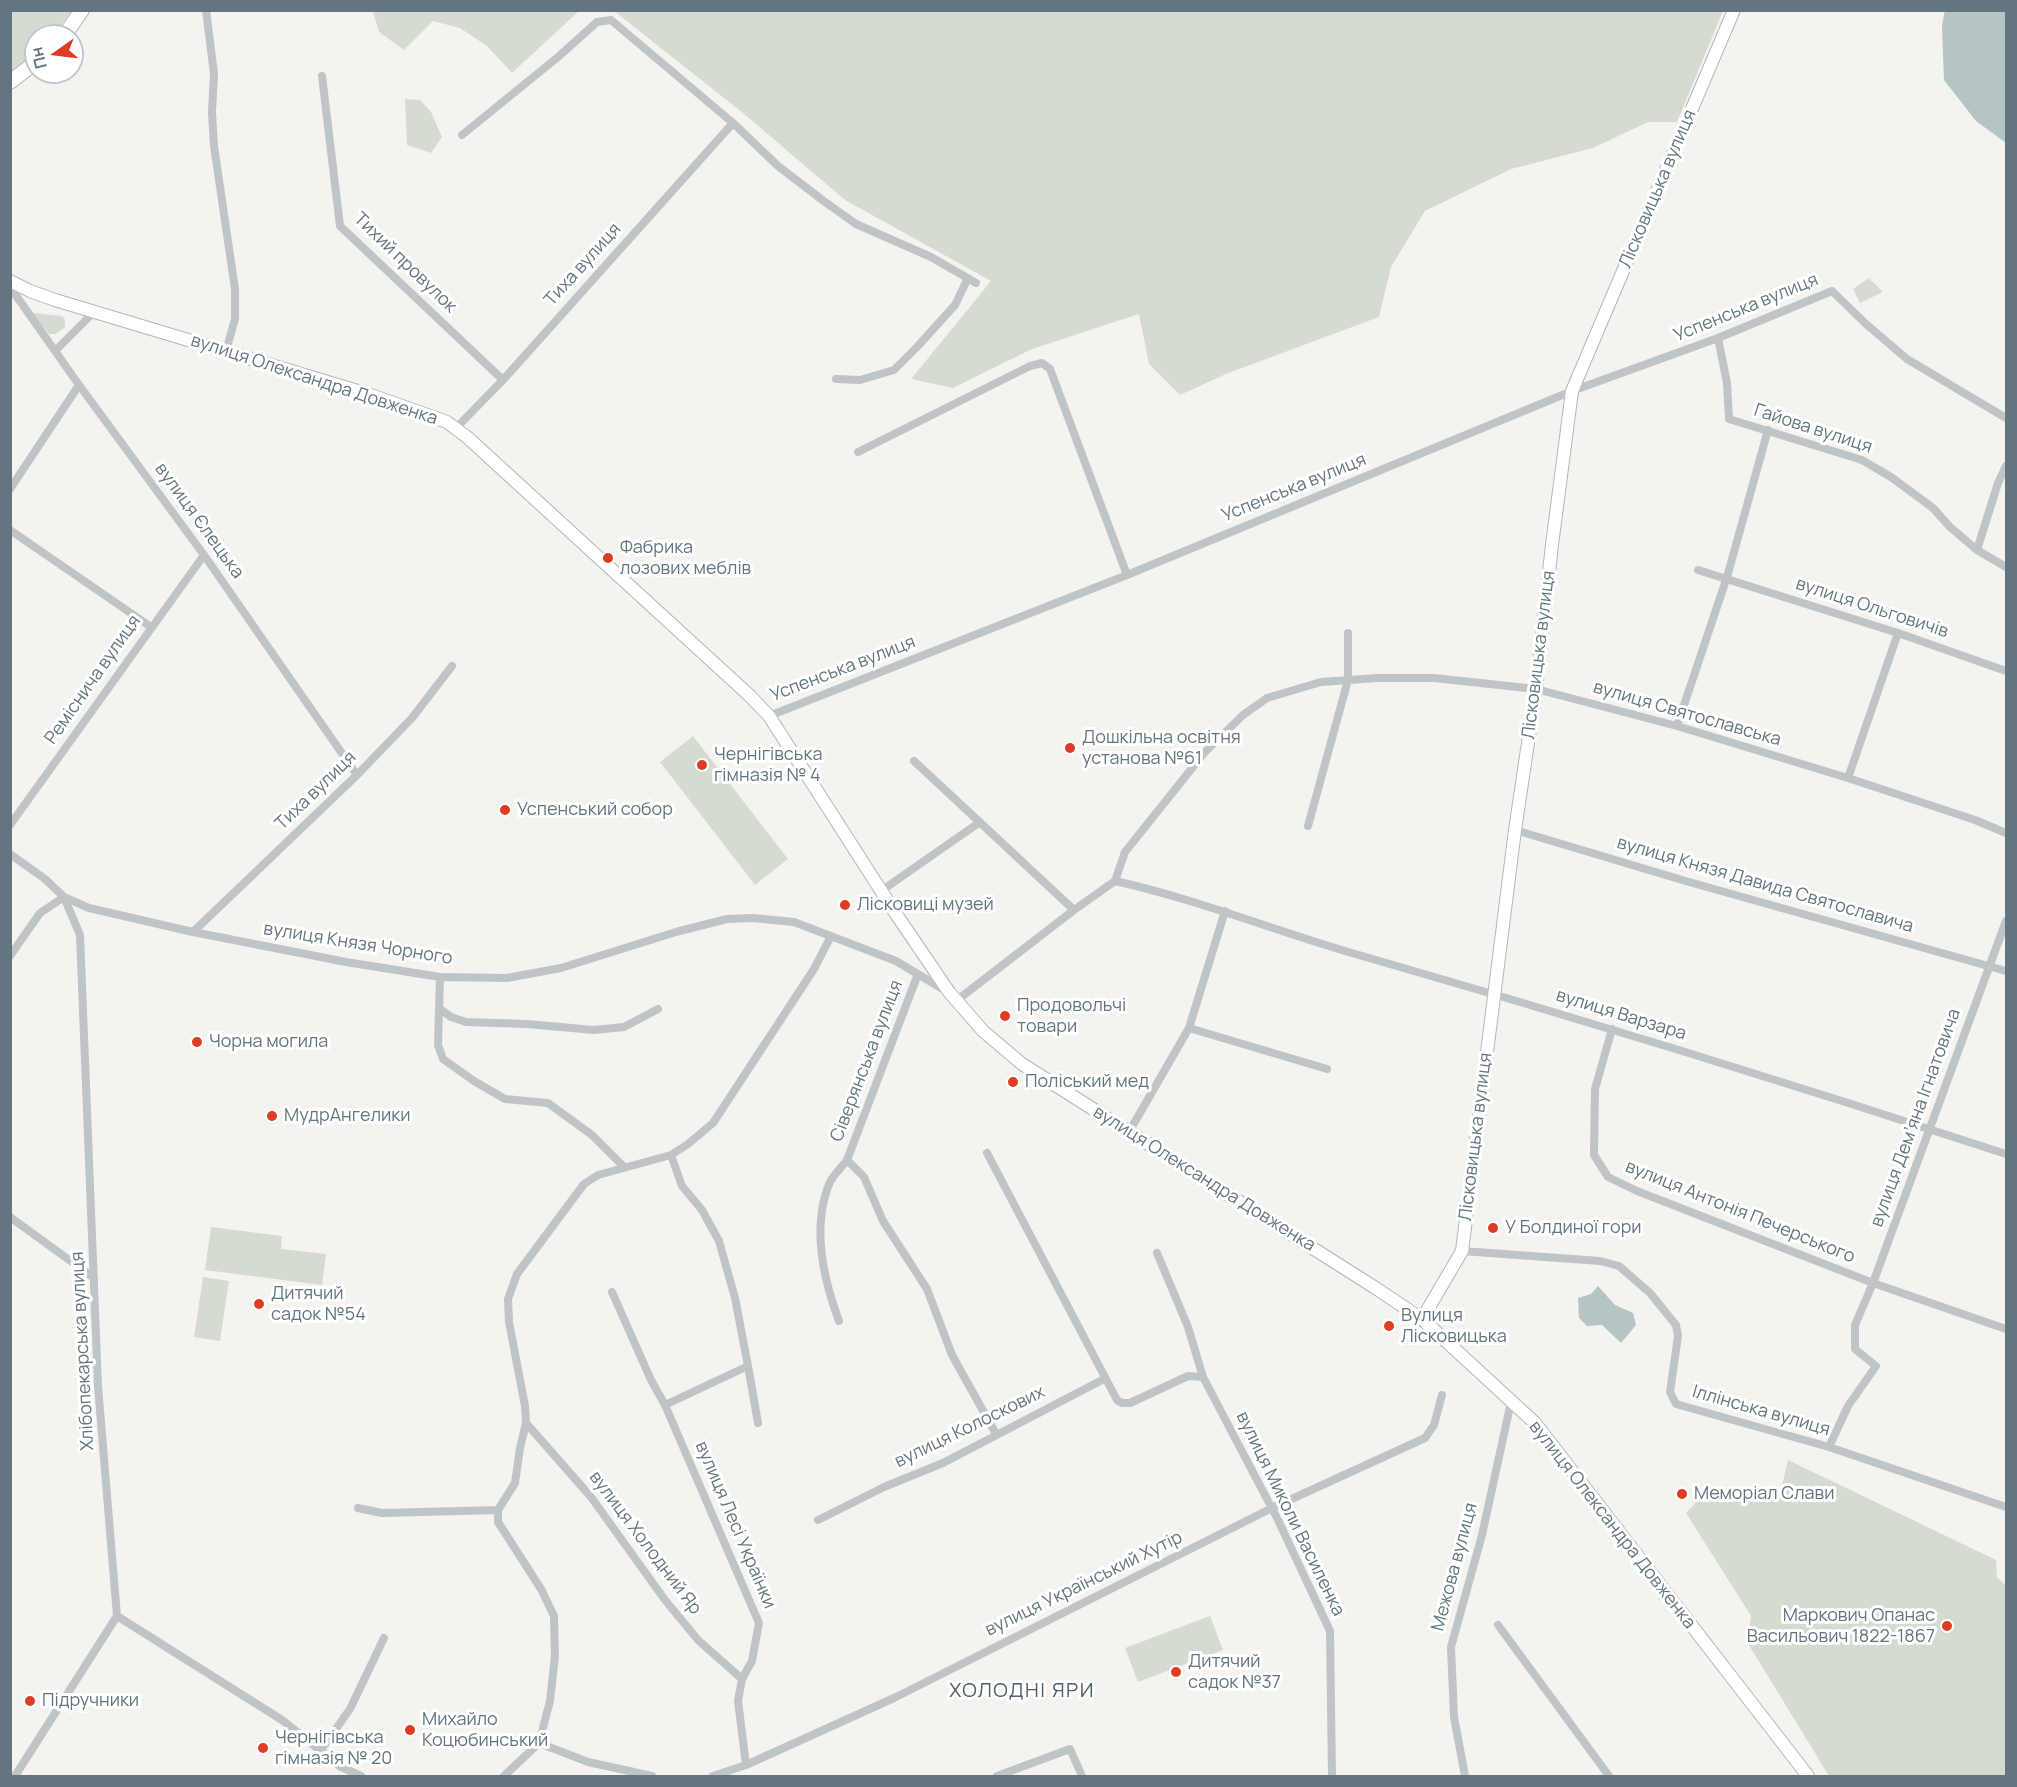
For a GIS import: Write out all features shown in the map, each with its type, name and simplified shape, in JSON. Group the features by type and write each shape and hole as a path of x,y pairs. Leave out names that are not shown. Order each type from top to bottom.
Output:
{"main road":[{"path":"72,24 82,10"},
{"name":"Лісковицька вулиця","path":"1422,1320 1462,1251 1515,830 1536,689 1572,391 1734,10"},
{"path":"10,82 24,71"},
{"name":"вулиця Олександра Довженка","path":"10,281 30,291 371,395 447,422 456,428 750,696 769,716 881,891 953,997 983,1031 1023,1064 1374,1287 1422,1320 1535,1423 1808,1776"}],"street":[{"path":"206,10 214,74 212,112 214,146 235,289 235,319 226,351"},
{"path":"462,135 558,57 597,22 611,20 733,123 778,166 856,224 930,257 972,280 955,305 894,370 860,380 836,379"},
{"name":"Тихий провулок","path":"322,76 340,226 503,380"},
{"name":"Тиха вулиця","path":"456,428 503,380 733,123"},
{"name":"вулиця Єлецька","path":"10,287 204,555 357,776"},
{"name":"Успенська вулиця","path":"769,716 1127,575 1572,391 1718,338 1832,291 1859,319 1906,359 2007,418"},
{"path":"55,351 95,311"},
{"name":"Гайова вулиця","path":"1718,338 1727,383 1729,419 1862,460 1891,477 1933,508 1950,527 1977,550 2007,567"},
{"path":"858,452 1030,366 1042,363 1050,369 1127,575"},
{"path":"10,489 79,385"},
{"path":"1677,726 1727,577 1768,430"},
{"path":"1977,550 1998,483 2007,466"},
{"path":"10,530 151,627"},
{"name":"Реміснича вулиця","path":"10,825 204,555"},
{"name":"вулиця Ольговичів","path":"1698,570 1727,577 2006,668"},
{"path":"1308,826 1348,680 1347,633"},
{"path":"1848,778 1898,633"},
{"name":"Тиха вулиця","path":"193,932 357,776 412,718 452,666"},
{"name":"вулиця Святославська","path":"1115,881 1125,852 1138,835 1205,752 1243,715 1267,698 1321,682 1348,680 1434,678 1536,689 1677,726 1848,778 1975,820 2007,833"},
{"path":"914,761 1074,910"},
{"path":"881,891 980,822"},
{"name":"вулиця Князя Давида Святославича","path":"1515,830 2007,972"},
{"name":"вулиця Князя Чорного","path":"10,854 45,879 64,897 89,908 304,954 440,977 507,978 561,968 676,932 727,920 753,918 794,921 896,961 953,997"},
{"path":"953,997 1115,881"},
{"name":"вулиця Варзара","path":"1115,881 1225,911 1315,943 1612,1029 2007,1154"},
{"path":"10,956 40,913 64,897"},
{"name":"Хлібопекарська вулиця","path":"64,897 80,935 99,1386 117,1616"},
{"path":"1129,1132 1189,1028 1225,911"},
{"name":"вулиця Демʼяна Ігнатовича","path":"1829,1447 1848,1406 1876,1366 1855,1349 1855,1325 1873,1283 2007,921"},
{"path":"504,1776 539,1743 550,1701 555,1656 554,1616 541,1589 498,1521 498,1510 515,1483 526,1423 525,1406 509,1322 508,1299 517,1274 584,1184 598,1175 672,1155 713,1123 814,969 831,936"},
{"name":"Сіверянська вулиця","path":"839,1321 830,1296 823,1263 820,1229 823,1202 831,1180 847,1160 918,974"},
{"path":"440,977 438,1045 443,1059 505,1099 548,1103 592,1135 624,1167"},
{"path":"440,1010 466,1022 527,1024 594,1030 624,1027 658,1009"},
{"path":"1189,1028 1327,1069"},
{"name":"вулиця Антонія Печерського","path":"1612,1029 1595,1089 1594,1155 1608,1178 1873,1283 2007,1329"},
{"path":"987,1153 1117,1400 1130,1403 1188,1376 1203,1377"},
{"path":"672,1155 682,1186 702,1210 719,1241 735,1298 758,1423"},
{"name":"Сіверянська вулиця","path":"847,1160 864,1177 883,1221 927,1289 952,1355 996,1434"},
{"path":"10,1217 94,1278"},
{"name":"Іллінська вулиця","path":"1462,1251 1600,1261 1619,1266 1650,1293 1676,1325 1678,1336 1670,1392 1676,1404 1829,1447 2007,1507"},
{"name":"вулиця Миколи Василенка","path":"1157,1253 1188,1327 1203,1377 1272,1508 1330,1631 1332,1776"},
{"name":"вулиця Лесі Українки","path":"612,1292 651,1380 665,1405 759,1623 752,1661 741,1679 738,1701 746,1765"},
{"path":"665,1405 748,1366"},
{"name":"вулиця Колоскових","path":"818,1520 884,1487 943,1463 1104,1379"},
{"name":"вулиця Український Хутір","path":"713,1776 746,1765 894,1698 1272,1508 1425,1438 1434,1425 1442,1395"},
{"name":"Межова вулиця","path":"1465,1776 1454,1717 1450,1647 1482,1535 1511,1402"},
{"name":"вулиця Холодний Яр","path":"526,1423 591,1497 665,1600 698,1640 741,1679"},
{"path":"358,1508 382,1513 498,1510"},
{"path":"15,1776 117,1616 282,1720 341,1767 361,1776"},
{"path":"1498,1625 1609,1776"},
{"path":"321,1750 350,1709 384,1638"},
{"path":"539,1743 588,1762 652,1776"},
{"path":"997,1776 1070,1749 1082,1776"}],"shaded area":[{"path":"373,10 579,11 512,73 487,46 460,28 433,21 404,50 379,32"},
{"path":"1945,10 2006,11 2006,143 1976,121 1944,80 1942,26"},
{"path":"11,11 72,11 62,24 24,24 24,62 11,73"},
{"path":"614,11 1723,11 1677,122 1648,122 1593,148 1511,169 1425,211 1391,267 1379,317 1226,374 1180,395 1149,364 1139,314 1032,349 953,388 911,379 991,281 845,200 743,113"},
{"path":"405,99 420,100 431,112 442,137 431,153 407,145"},
{"path":"1869,278 1883,292 1860,303 1853,289"},
{"path":"34,313 62,316 65,320 65,327 56,334 49,334 33,315"},
{"path":"693,736 788,859 755,885 660,762"},
{"path":"211,1227 282,1236 281,1249 326,1254 322,1285 205,1270"},
{"path":"203,1277 229,1281 220,1341 194,1337"},
{"path":"1598,1286 1615,1305 1633,1313 1636,1325 1621,1343 1602,1325 1587,1326 1579,1318 1578,1298 1591,1294"},
{"path":"1788,1460 1996,1560 1997,1578 2006,1585 2006,1776 1829,1776 1747,1642 1751,1616 1686,1513 1710,1488 1780,1494"},
{"path":"1210,1616 1223,1650 1138,1682 1125,1648"}],"place":[{"name":"Фабрика лозових меблів","path":"608,558"},
{"name":"Дошкільна освітня установа №61","path":"1070,748"},
{"name":"Чернігівська гімназія № 4","path":"702,765"},
{"name":"Успенський собор","path":"505,810"},
{"name":"Лісковиці музей","path":"845,905"},
{"name":"Продовольчі товари","path":"1005,1016"},
{"name":"Чорна могила","path":"197,1042"},
{"name":"Поліський мед","path":"1013,1082"},
{"name":"МудрАнгелики","path":"272,1116"},
{"name":"У Болдиної гори","path":"1493,1228"},
{"name":"Дитячий садок №54","path":"259,1304"},
{"name":"Вулиця Лісковицька","path":"1389,1326"},
{"name":"Меморіал Слави","path":"1682,1494"},
{"name":"Маркович Опанас Васильович 1822-1867","path":"1947,1626"},
{"name":"Дитячий садок №37","path":"1176,1672"},
{"name":"Підручники","path":"30,1701"},
{"name":"Михайло Коцюбинський","path":"410,1730"},
{"name":"Чернігівська гімназія № 20","path":"263,1748"}],"district":[{"name":"ХОЛОДНІ ЯРИ","path":"1022,1691"}]}
